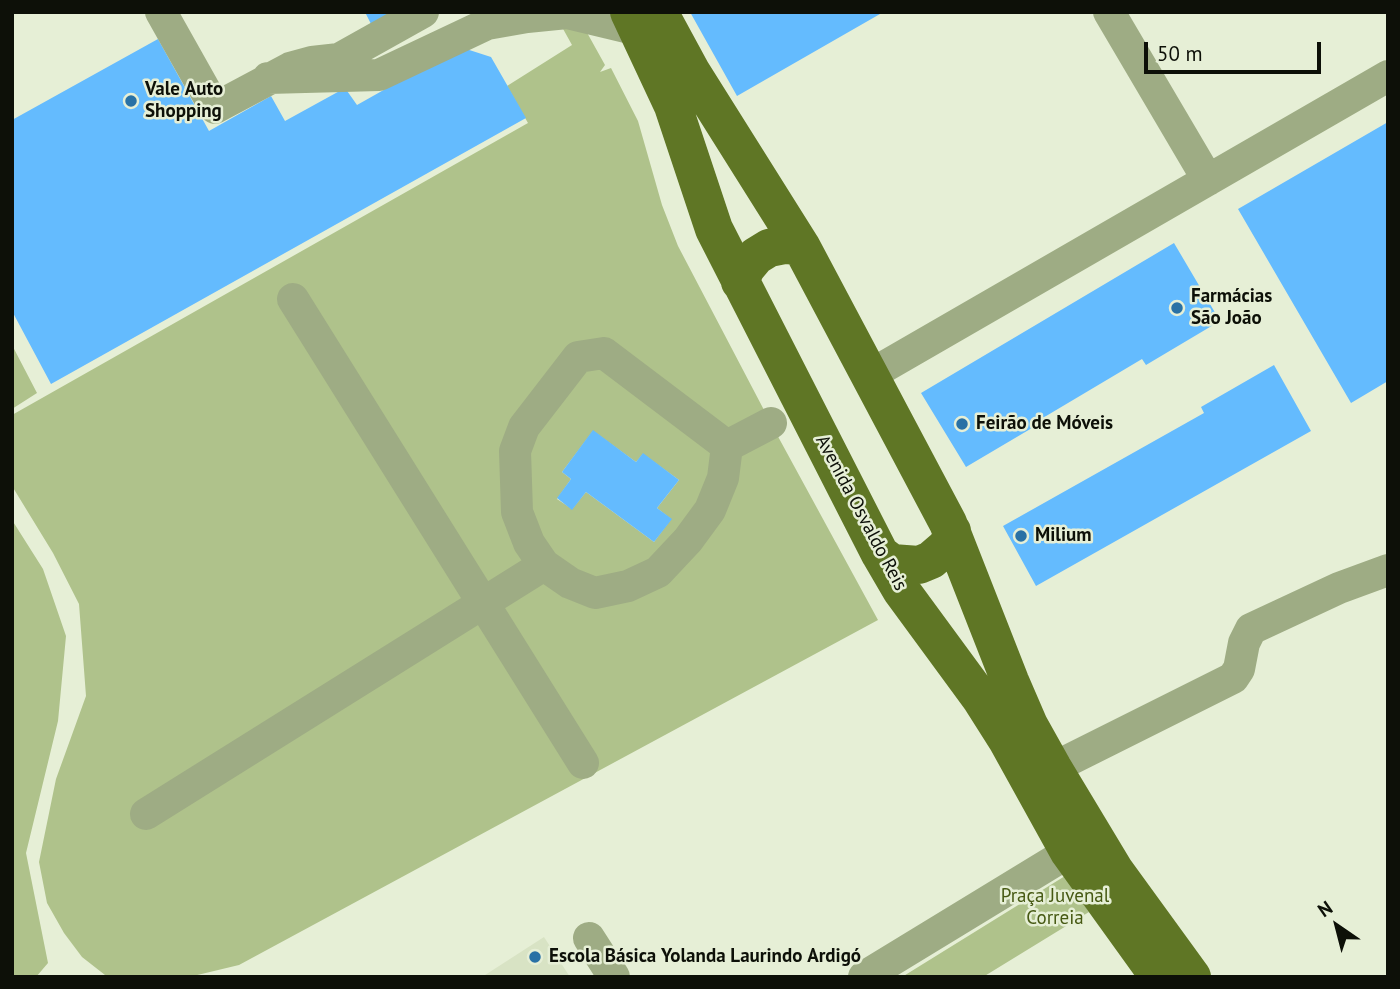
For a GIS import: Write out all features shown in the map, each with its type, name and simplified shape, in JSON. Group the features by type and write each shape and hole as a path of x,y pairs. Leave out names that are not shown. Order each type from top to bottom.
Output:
{"main road":[{"path":"642,18 691,71 802,246 952,531 1029,725 1115,871 1192,977"},
{"name":"Avenida Osvaldo Reis","path":"642,18 714,229 880,554 901,590 994,719 1069,852 1159,977"},
{"path":"740,282 746,268 756,256 769,248 802,246"},
{"path":"880,554 892,563 919,565 931,560 945,548 952,531"}],"street":[{"path":"161,12 215,108 290,68 379,75 487,24 568,13 642,18"},
{"path":"328,69 339,59 423,12"},
{"path":"1108,12 1208,180"},
{"path":"870,375 1388,76"},
{"path":"293,299 583,763"},
{"path":"604,353 727,446 723,478 710,510 688,540 658,572 628,586 595,593 570,583 544,565 529,543 517,512 515,451 524,427 578,357 604,353"},
{"path":"727,446 771,423"},
{"path":"146,814 544,565"},
{"path":"1053,768 1233,678 1239,669 1244,643 1251,629 1339,588 1388,570"},
{"path":"864,977 1069,852"},
{"path":"589,938 614,977"}],"shaded area":[{"name":"Escola Básica Yolanda Laurindo Ardigó","path":"544,937 570,977 482,977"}],"green space":[{"path":"562,27 585,29 605,65 600,72 611,68 638,121 662,205 678,246 878,620 239,965 189,977 105,975 82,957 64,933 47,903 39,862 56,779 86,696 79,604 53,553 12,486 12,415 528,123 507,86 572,45","holes":["593,431 636,462 643,454 679,480 657,508 671,519 654,542 586,492 572,509 557,499 571,479 562,472"]},
{"path":"12,345 37,393 12,409"},
{"path":"12,520 43,569 66,636 58,721 26,853 48,963 36,977 12,977"},
{"name":"Praça Juvenal Correia","path":"1065,876 1089,912 983,977 902,977"}],"building":[{"path":"365,12 397,12 372,26"},
{"path":"690,12 879,12 880,14 737,96"},
{"path":"158,39 209,131 271,96 285,121 345,88 357,105 460,47 491,57 526,118 51,384 12,311 12,120"},
{"path":"1388,122 1388,381 1351,403 1238,209"},
{"path":"1174,243 1220,321 1146,365 1142,359 966,467 921,393"},
{"path":"1274,365 1311,431 1036,586 1003,526 1204,413 1201,407"},
{"path":"593,430 636,462 643,453 679,480 657,508 672,519 654,542 586,492 572,510 557,498 571,479 562,472"}],"place":[{"name":"Vale Auto Shopping","path":"131,101"},
{"name":"Farmácias São João","path":"1177,308"},
{"name":"Feirão de Móveis","path":"962,424"},
{"name":"Milium","path":"1021,536"},
{"name":"Escola Básica Yolanda Laurindo Ardigó","path":"535,957"}]}
